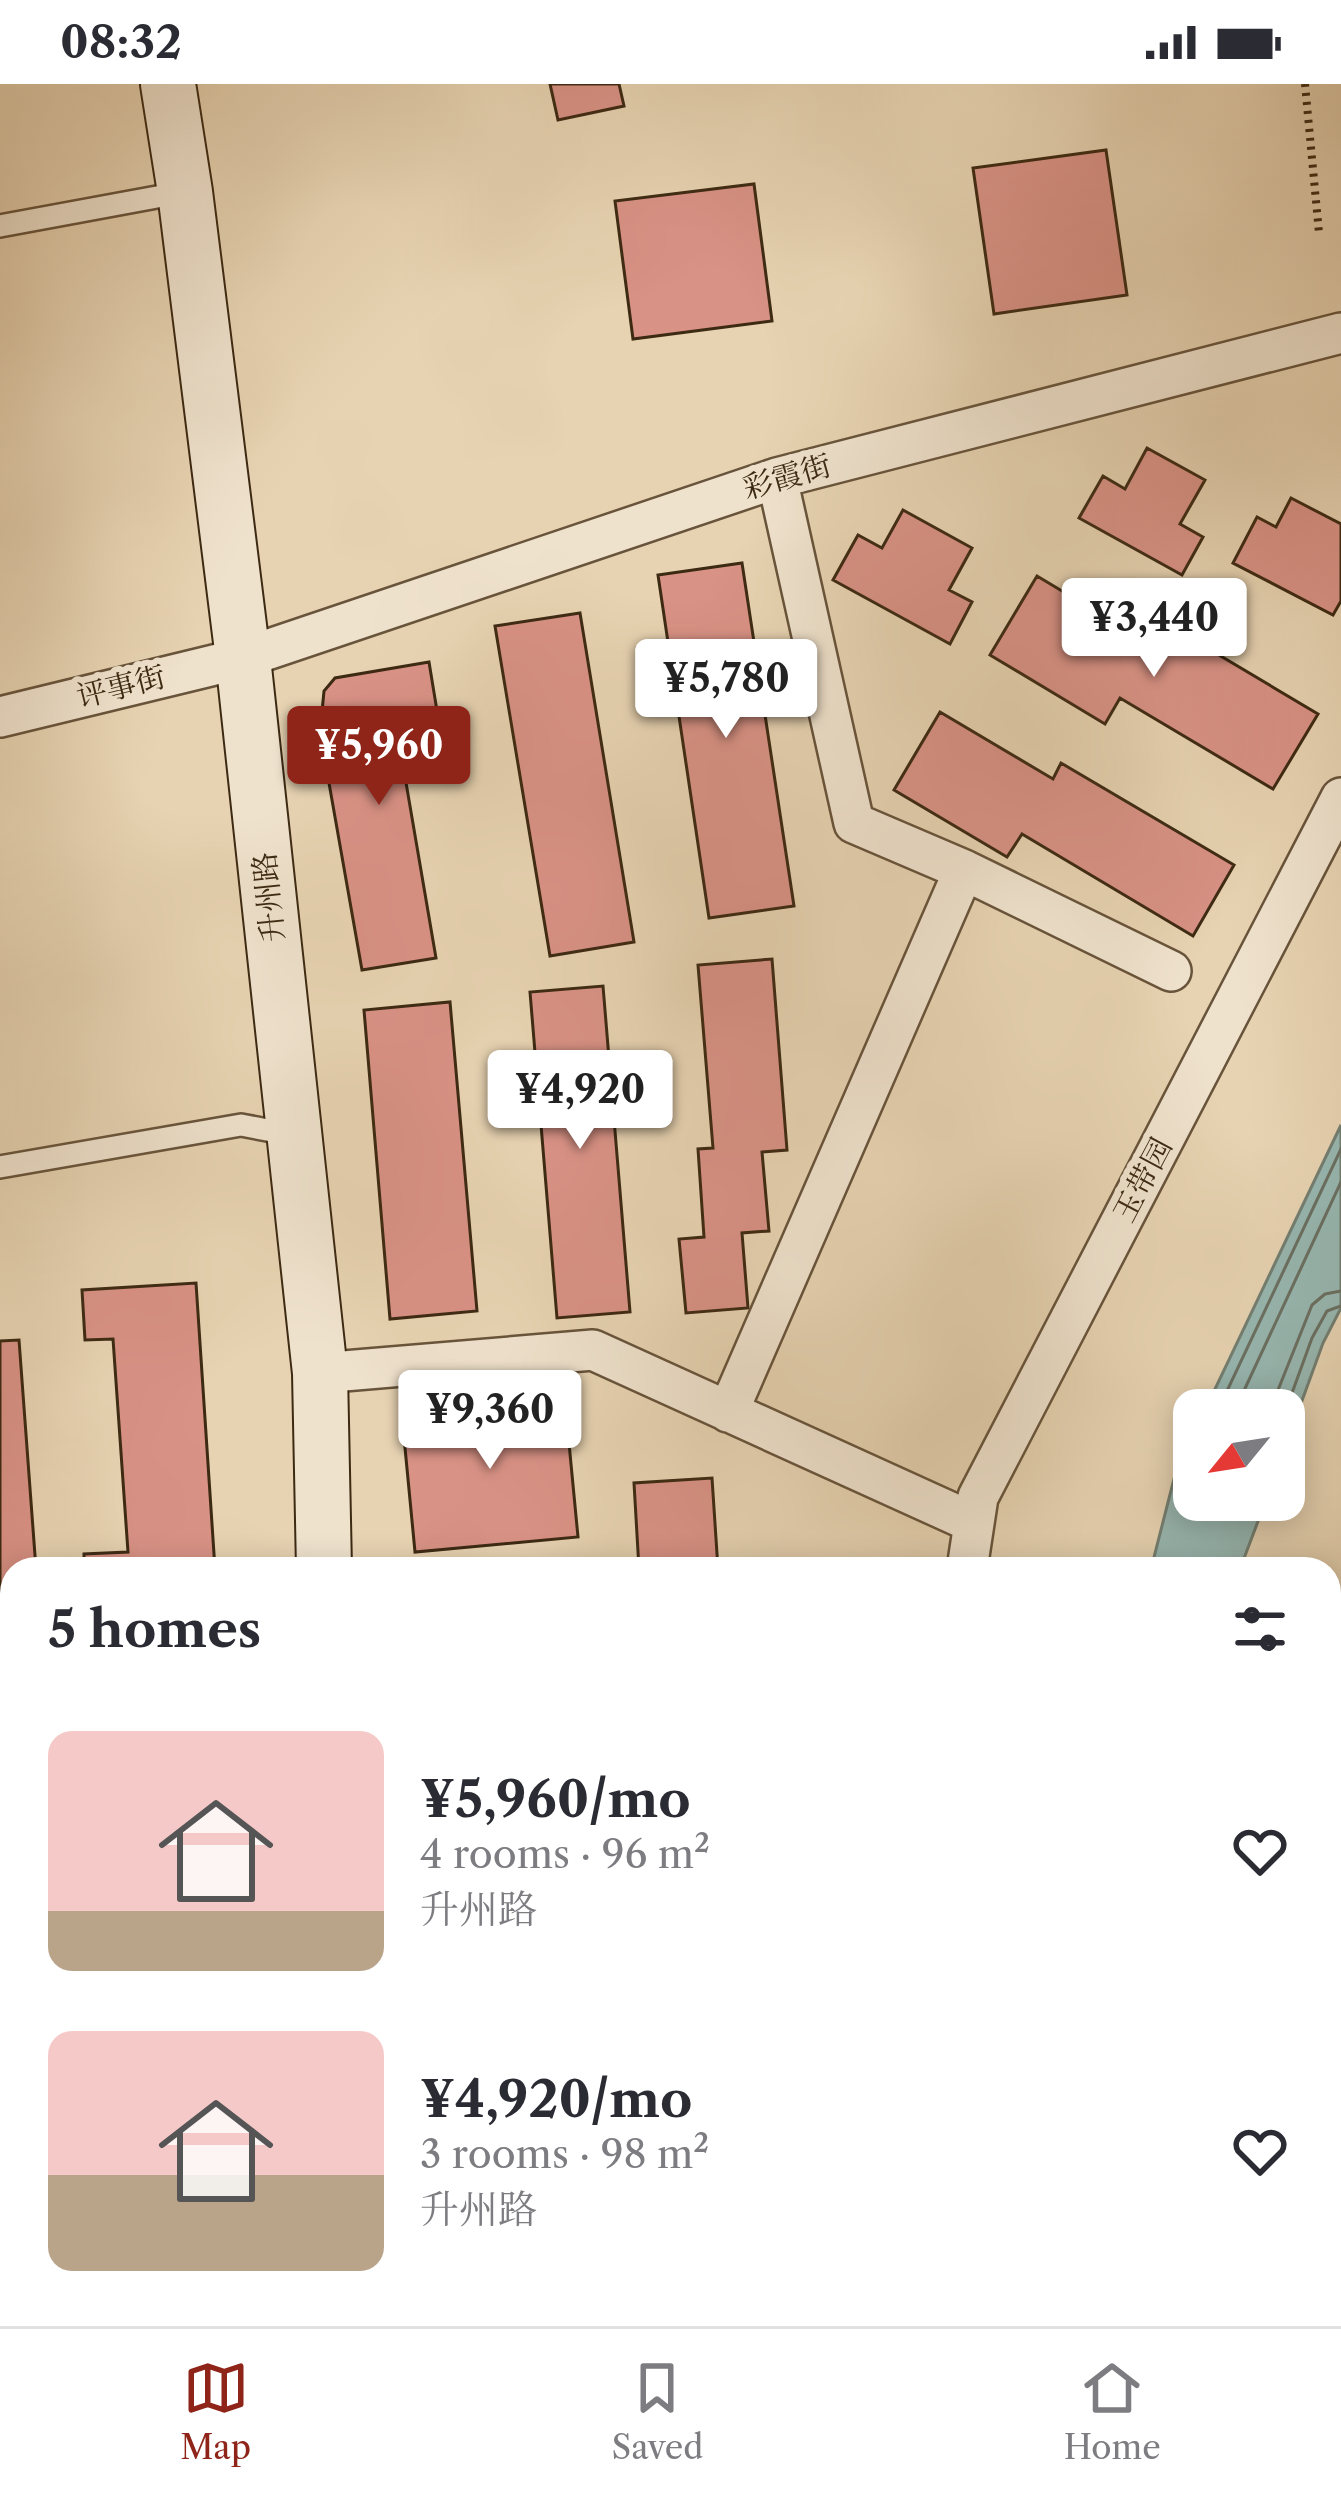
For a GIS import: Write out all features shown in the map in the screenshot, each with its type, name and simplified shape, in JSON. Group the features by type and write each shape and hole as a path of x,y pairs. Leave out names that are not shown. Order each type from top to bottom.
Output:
{"main road":[{"name":"升州路","path":"167,84 185,192 243,658 320,1373 324,1557"}],"street":[{"name":"彩霞街","path":"243,658 777,478 1341,333"},
{"path":"777,478 854,823 1171,971"},
{"name":"评事街","path":"0,717 243,658"},
{"name":"玉带园","path":"969,1557 978,1497 1341,798"},
{"path":"728,1412 964,871"},
{"path":"320,1373 593,1350 974,1523"}],"lane":[{"path":"0,226 185,192"},
{"path":"0,1167 242,1125 294,1135"}],"path":[{"path":"1305,84 1319,233"}],"water":[{"path":"1341,1125 1341,1308 1305,1392 1215,1389"},
{"path":"1173,1483 1173,1521 1258,1521 1245,1557 1154,1557"}],"building":[{"path":"550,84 619,84 624,106 558,120"},
{"path":"1106,150 1127,295 994,314 973,168"},
{"path":"754,184 772,321 633,339 615,201"},
{"path":"1147,448 1205,480 1180,524 1203,537 1182,575 1079,518 1103,476 1125,489"},
{"path":"1291,498 1341,524 1341,601 1333,615 1233,563 1257,517 1276,527"},
{"path":"903,510 972,548 949,590 972,602 950,644 833,580 858,535 882,548"},
{"path":"742,563 794,906 709,918 658,575"},
{"path":"1037,576 1137,636 1150,614 1318,714 1273,789 1120,698 1105,724 990,655"},
{"path":"580,613 634,942 550,956 495,626"},
{"path":"429,662 439,723 397,730 436,958 362,970 320,732 324,691 335,678"},
{"path":"940,712 1053,779 1061,763 1234,865 1193,936 1022,834 1007,857 894,790"},
{"path":"772,959 787,1150 762,1152 769,1231 742,1233 748,1308 686,1313 679,1239 704,1237 698,1149 713,1148 698,965"},
{"path":"603,986 630,1312 557,1318 530,992"},
{"path":"450,1002 477,1311 390,1319 364,1010"},
{"path":"196,1283 214,1557 84,1557 128,1552 113,1339 85,1340 82,1290"},
{"path":"19,1340 35,1557 0,1557 0,1341"},
{"path":"564,1391 578,1537 415,1552 401,1406"},
{"path":"712,1478 717,1557 638,1557 634,1483"}]}
